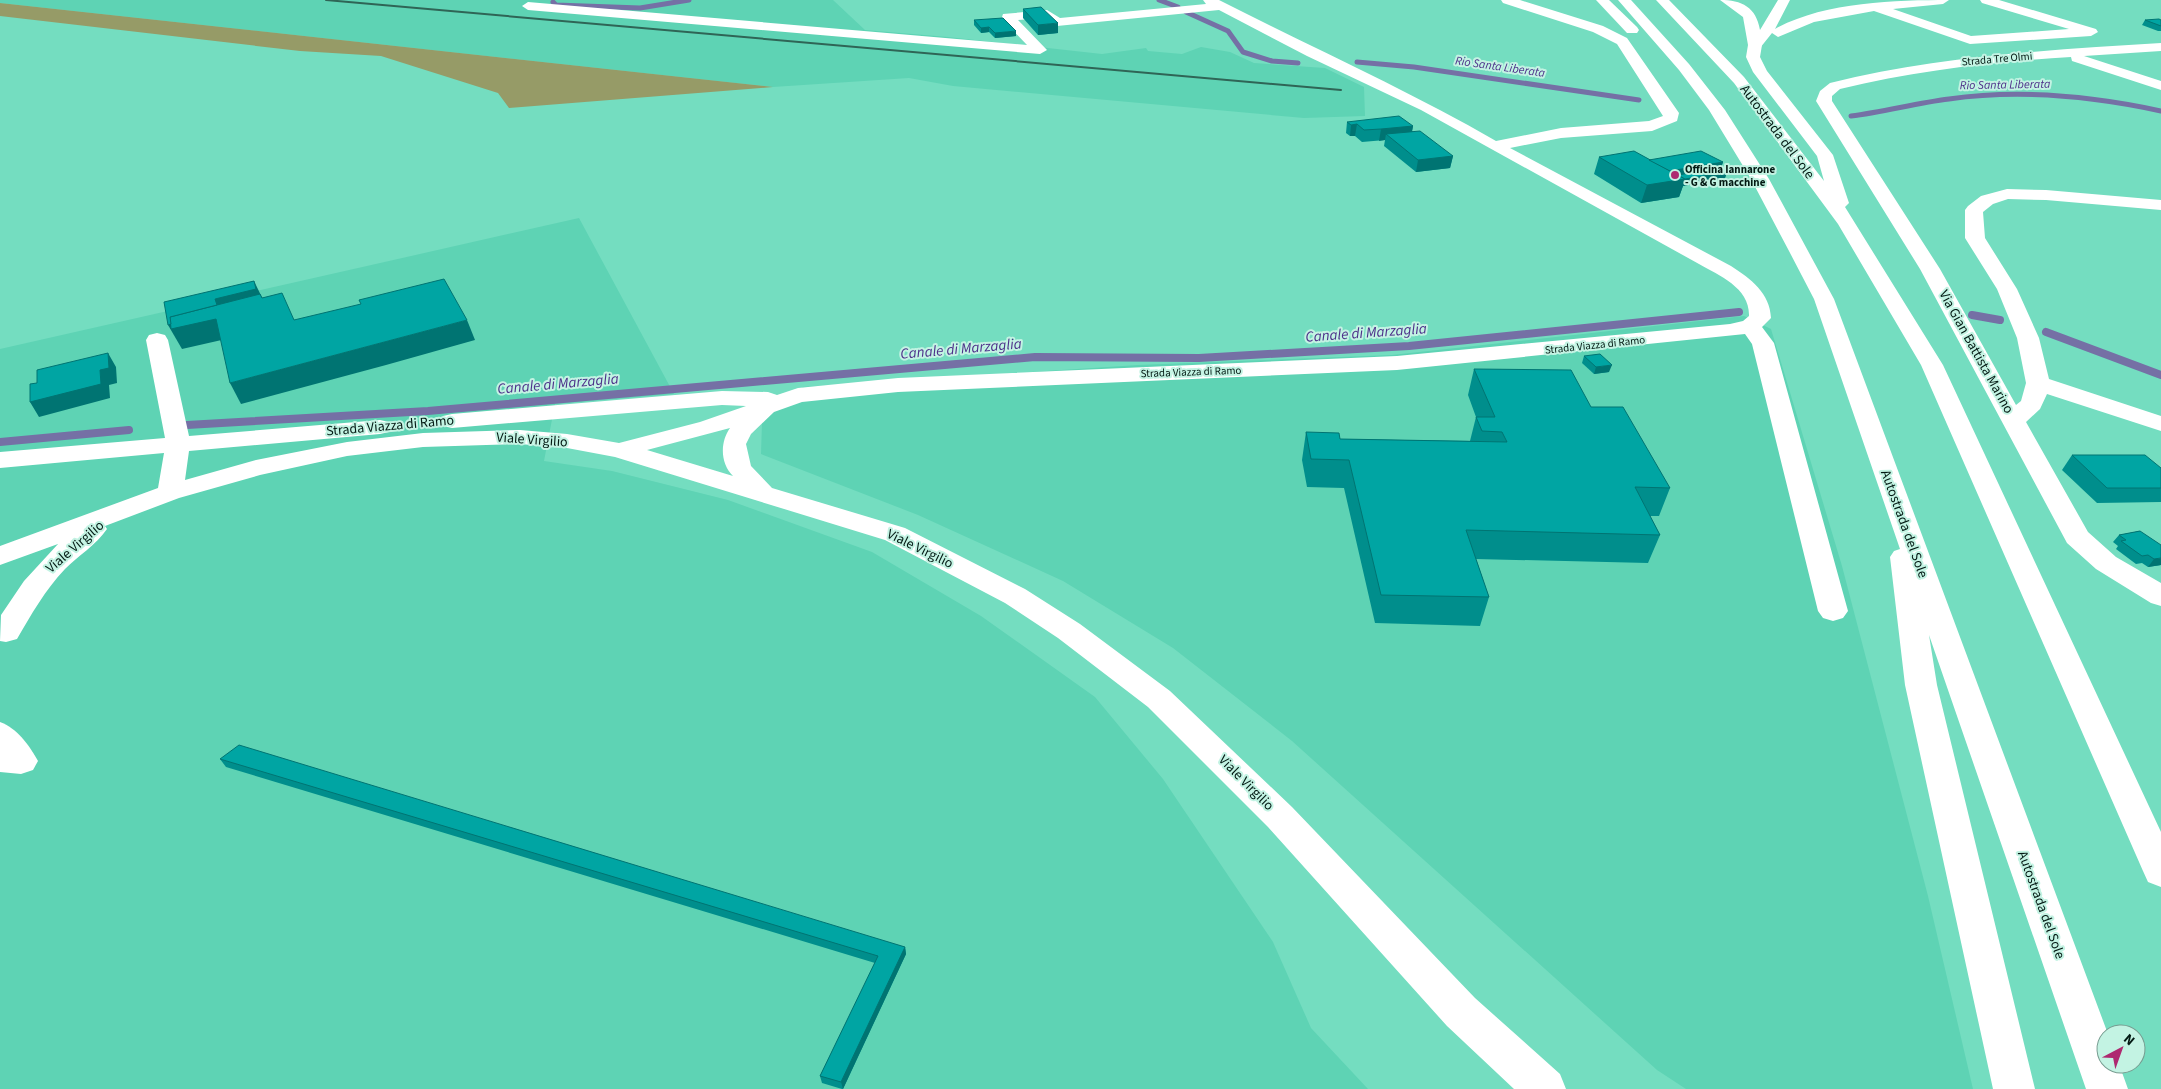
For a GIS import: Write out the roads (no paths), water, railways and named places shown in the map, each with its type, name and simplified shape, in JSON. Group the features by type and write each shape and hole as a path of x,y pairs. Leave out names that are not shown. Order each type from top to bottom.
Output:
{"main road":[{"path":"1494,146 1561,133 1652,126 1671,118 1671,114 1622,41 1598,29 1507,0"},
{"path":"1602,0 1629,28 1678,58"},
{"name":"Autostrada del Sole","path":"1624,0 1678,58 1717,110 1759,176 1824,299 2108,1089"},
{"name":"Autostrada del Sole","path":"1662,0 1739,80 1847,223 1932,366 2161,871"},
{"path":"1726,0 1753,20 1755,45 1753,57 1760,72 1825,155 1847,223"},
{"path":"1755,45 1770,27 1784,0"},
{"path":"1778,34 1787,26 1808,20 1877,8 1943,0"},
{"path":"1877,8 1970,40 2091,32 1986,0"},
{"path":"528,6 1040,50 1008,17 1047,14 1057,22 1214,3 1312,53 1426,107 1494,146 1706,260 1739,281 1756,296 1762,308 1760,318 1750,326 1762,343 1833,611"},
{"name":"Strada Tre Olmi","path":"1835,86 1885,74 1957,62 2161,47"},
{"path":"2065,54 2161,86"},
{"name":"Via Gian Battista Marino","path":"1835,86 1825,94 1824,101 1830,114 1930,269 2077,537 2106,563 2161,596"},
{"path":"2013,420 2032,404 2038,383 2028,338 2007,289 1975,238 1974,210 1987,200 2007,194 2046,195 2161,205"},
{"name":"Strada Viazza di Ramo","path":"620,450 709,427 781,400 822,391 898,385 1434,361 1720,332 1750,326"},
{"path":"157,340 178,444 170,492"},
{"path":"2038,383 2161,424"},
{"name":"Strada Viazza di Ramo","path":"0,460 722,398 781,400"},
{"name":"Strada Viazza di Ramo","path":"762,492 739,468 734,444 740,431 754,418 781,400"},
{"name":"Viale Virgilio","path":"0,556 170,492 256,468 322,454 423,440 520,437 567,441 620,450 895,534 1015,596 1115,664 1159,699 1194,731 1280,817 1461,1012 1545,1089"},
{"path":"1898,506 1921,685 2014,1089"},
{"name":"Viale Virgilio","path":"2,634 28,593 54,562 89,532 115,514"},
{"path":"0,735 21,760 0,759"}],"waterway":[{"name":"Rio Santa Liberata","path":"553,2 556,5 640,8 689,0"},
{"name":"Rio Santa Liberata","path":"1159,0 1178,7"},
{"name":"Rio Santa Liberata","path":"1186,12 1228,31 1243,52 1272,61 1298,63"},
{"name":"Rio Santa Liberata","path":"1357,62 1414,67 1639,100"},
{"name":"Rio Santa Liberata","path":"1851,116 1975,96 2029,94 2109,101 2161,111"},
{"name":"Canale di Marzaglia","path":"187,425 428,411 1035,357 1199,358 1409,346 1739,312"},
{"name":"Canale di Marzaglia","path":"1972,315 2000,320"},
{"name":"Canale di Marzaglia","path":"2046,332 2161,375"},
{"name":"Canale di Marzaglia","path":"0,442 129,430"}],"railway":[{"path":"326,0 1341,90"}],"place":[{"name":"Officina Iannarone - G & G macchine","path":"1675,175"}]}
